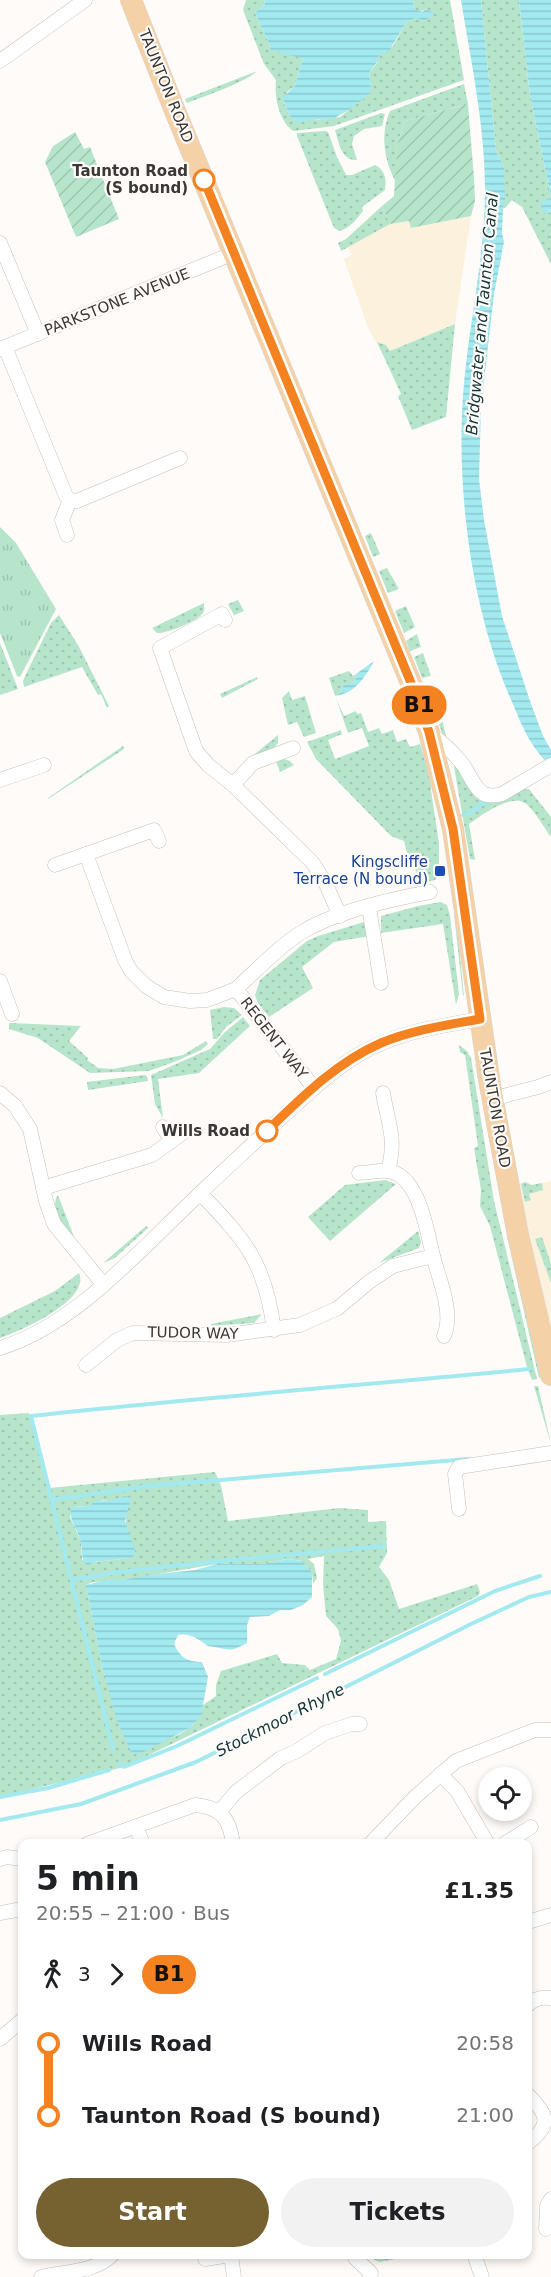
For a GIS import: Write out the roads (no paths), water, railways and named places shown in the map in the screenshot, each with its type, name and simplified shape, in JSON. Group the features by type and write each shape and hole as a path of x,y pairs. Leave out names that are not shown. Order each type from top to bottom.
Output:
{"main road":[{"name":"TAUNTON ROAD","path":"131,0 411,683 429,732 453,829 492,1099 518,1235 551,1375"}],"street":[{"path":"0,61 85,0"},
{"path":"0,243 38,334"},
{"name":"PARKSTONE AVENUE","path":"2,348 234,253"},
{"path":"2,348 66,496 70,500 77,501 180,458"},
{"path":"67,535 62,520 70,500"},
{"path":"225,621 222,614 160,648 196,751 208,765 312,862 325,882 340,916"},
{"path":"429,732 463,766 480,791 486,795 502,794 542,772"},
{"path":"232,785 253,763 293,748"},
{"path":"0,780 44,765"},
{"path":"54,865 154,830 159,841"},
{"path":"86,854 131,971 146,986 164,996 190,1001 207,1000 236,989 301,933 340,916 430,892"},
{"path":"369,907 373,968 381,983"},
{"path":"0,981 3,997 12,1014"},
{"name":"REGENT WAY","path":"236,989 314,1088"},
{"path":"0,1348 46,1328 74,1309 314,1088 351,1059 378,1044 421,1031 480,1019"},
{"path":"492,1099 538,1088 551,1082"},
{"path":"2,1098 23,1117 30,1129 43,1188 54,1224 103,1284"},
{"path":"381,1102 392,1134 392,1158 388,1171"},
{"path":"163,1127 172,1141"},
{"path":"43,1188 152,1155 184,1132"},
{"path":"359,1173 388,1171 402,1178 416,1195 444,1295 450,1330"},
{"path":"200,1193 252,1254 266,1286 274,1330"},
{"name":"TUDOR WAY","path":"86,1365 117,1340 133,1333 200,1336 300,1326 338,1308 369,1282 393,1266 433,1256"},
{"path":"459,1509 455,1474 459,1467 551,1453"},
{"path":"375,1839 440,1774 466,1756 535,1730 551,1718"},
{"path":"220,1811 236,1792 281,1758 297,1751 325,1733 352,1724 360,1724"},
{"path":"535,1730 551,1730"},
{"path":"440,1774 457,1791 485,1839"},
{"path":"101,1839 195,1805 220,1811 229,1825 232,1839"},
{"path":"136,1827 141,1839"},
{"path":"512,1839 531,1827"},
{"path":"0,1859 18,1858"},
{"path":"0,1913 18,1910"},
{"path":"532,1921 551,1915"},
{"path":"532,2002 543,1997 551,1998"},
{"path":"0,2039 18,2023"},
{"path":"532,2097 548,2107 549,2119 549,2126 542,2135 532,2141"},
{"path":"546,2229 547,2206 551,2199"},
{"path":"41,2277 93,2267 108,2259"},
{"path":"232,2259 234,2277"},
{"path":"355,2259 371,2274 370,2277"},
{"path":"476,2259 482,2277"}],"water":[{"path":"264,0 413,0 414,9 422,12 426,9 435,13 425,21 416,18 408,21 389,51 378,56 379,59 369,73 371,87 369,94 352,108 333,119 297,123 290,116 282,98 295,86 303,58 270,51 271,48 255,13 265,4"},
{"name":"Bridgwater and Taunton Canal","path":"461,0 481,0 496,151 504,167 505,200 502,233 504,242 494,294 481,407 479,479 484,520 502,616 530,701 543,736 551,750 551,770 524,729 496,660 484,622 468,542 462,461 462,421 464,383 483,238 485,189 480,118"},
{"path":"519,0 551,0 551,198 530,95"},
{"path":"551,198 551,212 544,214 540,202"},
{"path":"374,661 354,688 335,696 339,694 344,684 351,684 355,681 356,674"},
{"path":"125,1496 131,1498 125,1521 136,1554 131,1558 94,1562 88,1565 83,1558 81,1543 71,1518 71,1510 74,1507 89,1506 97,1500 109,1501"},
{"path":"287,1559 301,1561 312,1572 312,1597 303,1605 291,1610 280,1610 269,1616 250,1617 247,1625 247,1643 234,1649 209,1646 193,1636 178,1635 174,1644 179,1652 188,1660 202,1662 208,1677 201,1716 190,1728 139,1754 132,1754 117,1721 102,1666 86,1585 105,1580 123,1580 195,1570 217,1564 264,1564"}],"waterway":[{"path":"463,815 485,802"},
{"path":"113,1749 31,1416 530,1369"},
{"path":"51,1500 149,1486 468,1459"},
{"path":"72,1580 119,1572 384,1546"},
{"path":"325,1674 495,1591 540,1576"},
{"name":"Stockmoor Rhyne","path":"0,1820 81,1804 196,1762 471,1624 529,1597 551,1592"},
{"path":"119,1763 124,1767 177,1746 317,1678"},
{"path":"0,1797 48,1788 109,1770"}],"place":[{"name":"Taunton Road (S bound)","path":"204,180"},
{"name":"Kingscliffe Terrace (N bound)","path":"440,871"},
{"name":"Wills Road","path":"267,1131"}]}
